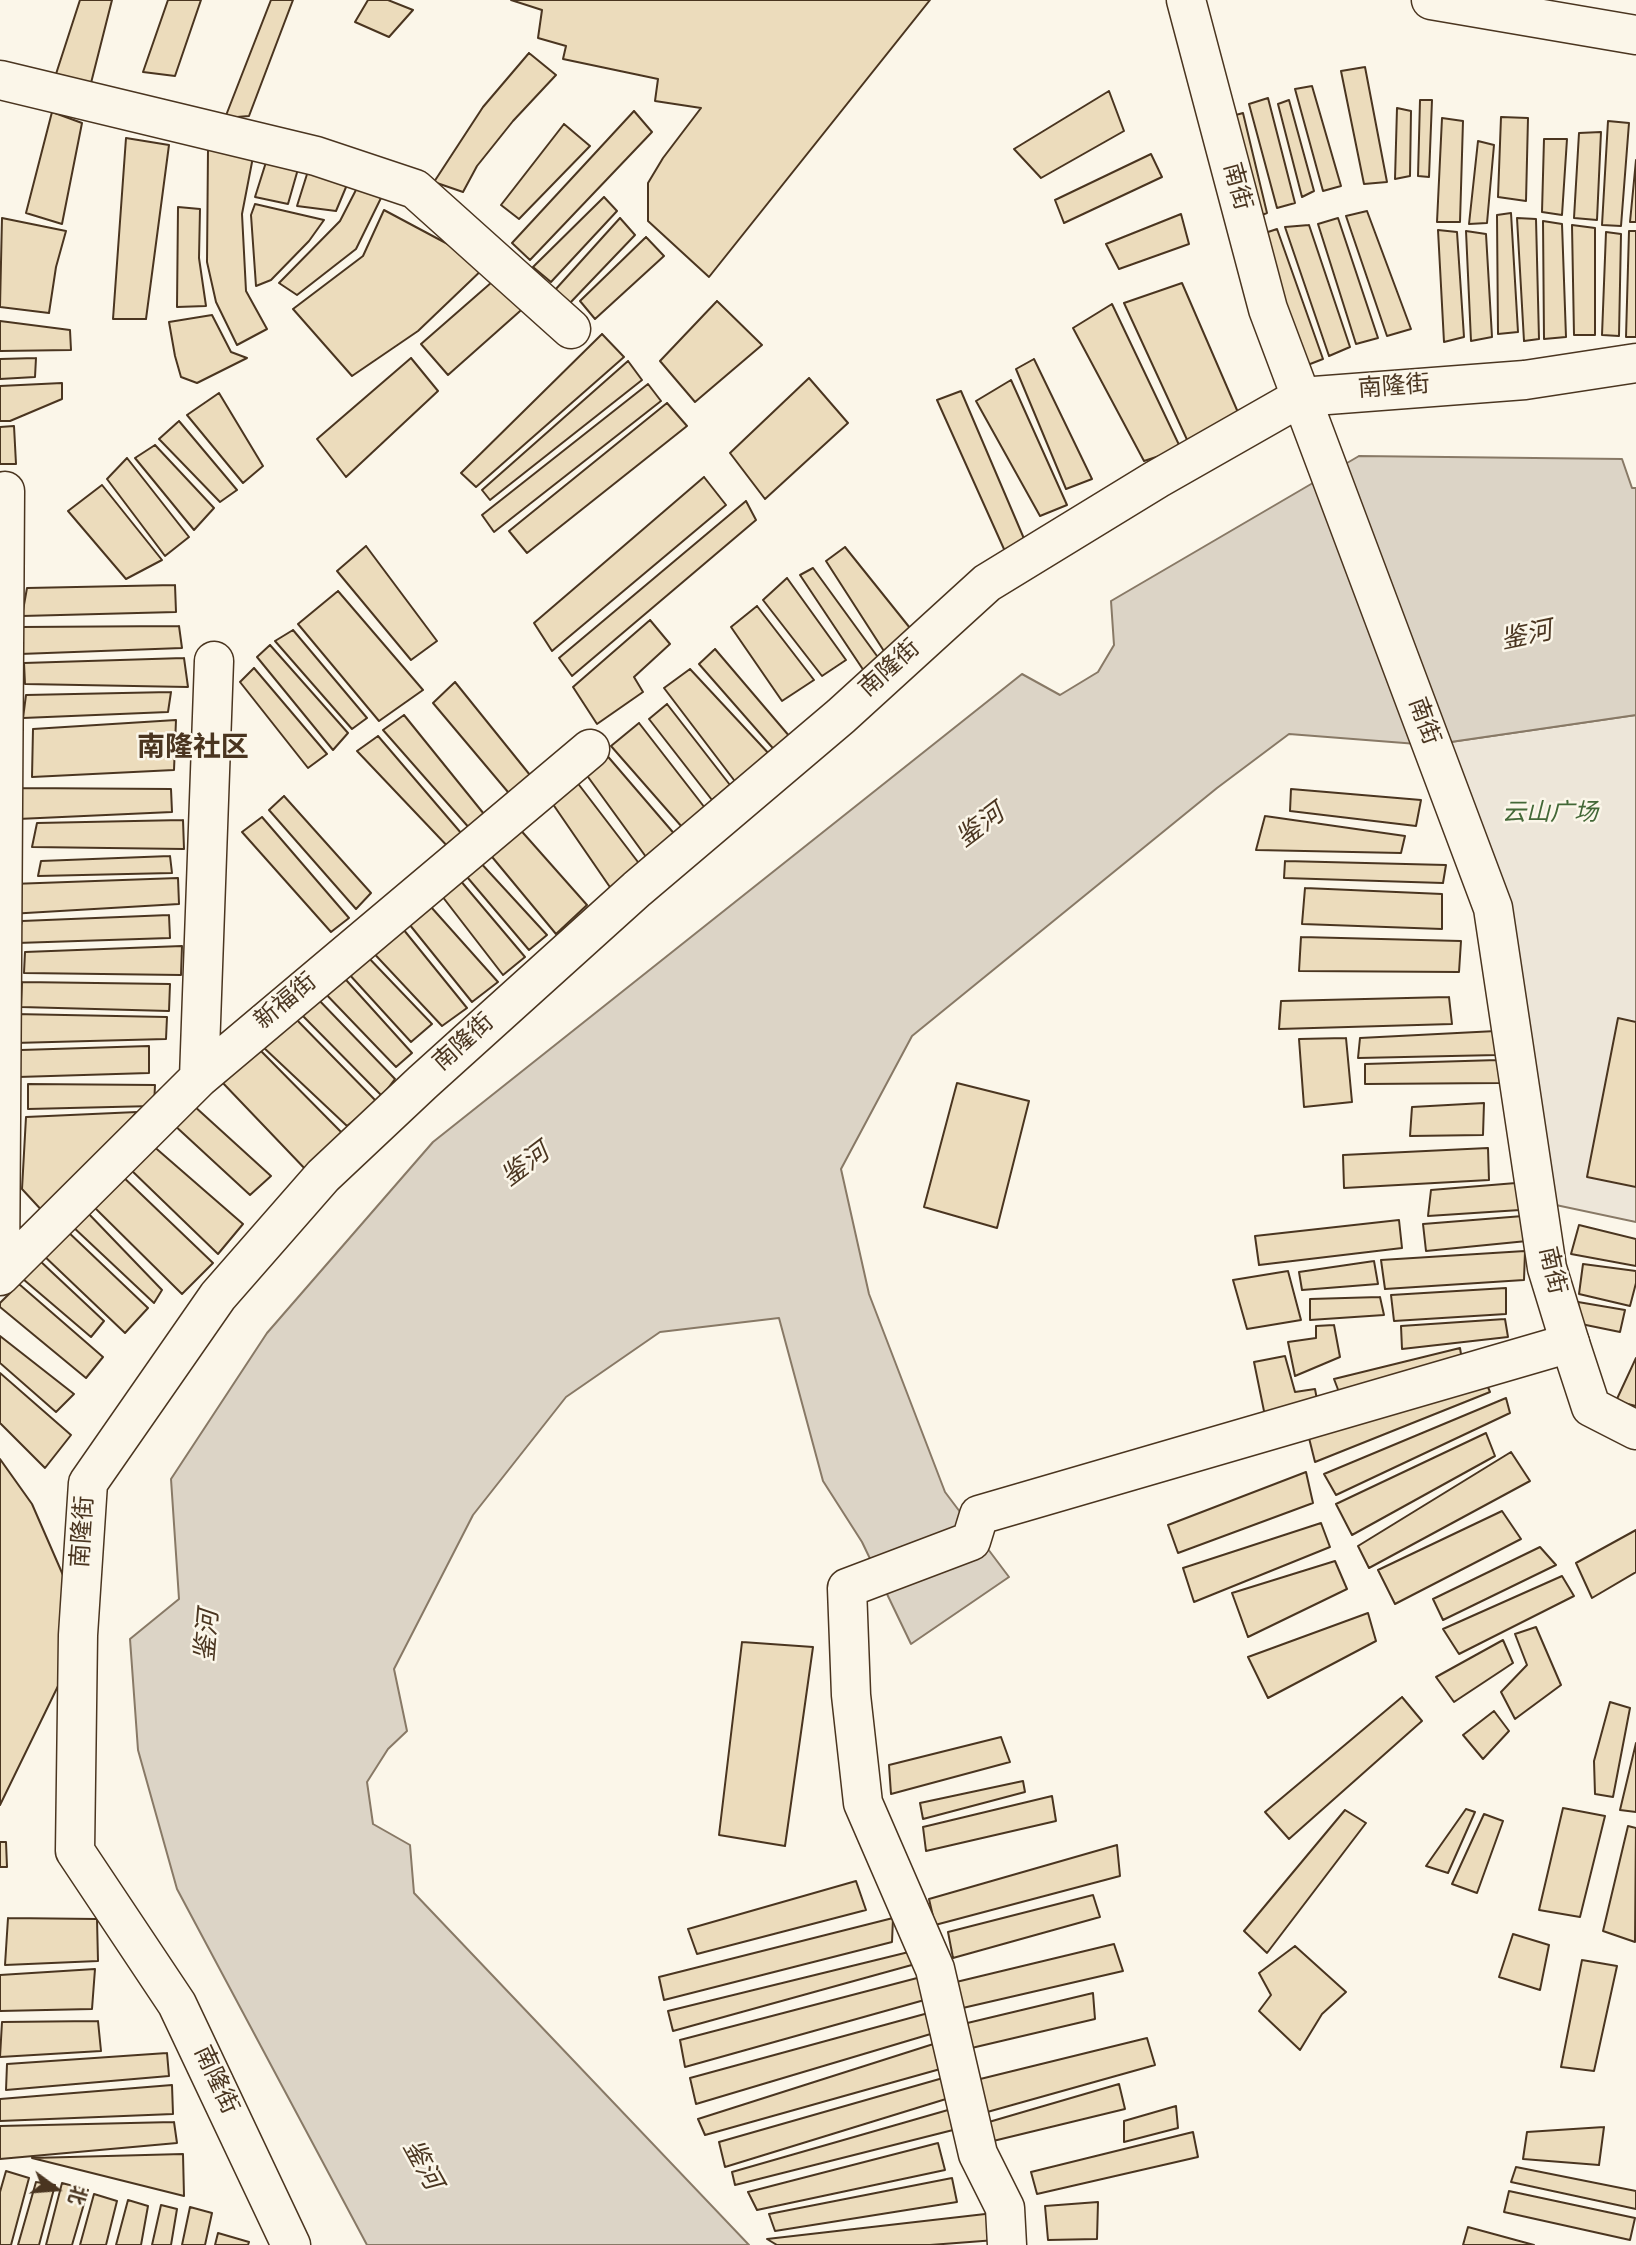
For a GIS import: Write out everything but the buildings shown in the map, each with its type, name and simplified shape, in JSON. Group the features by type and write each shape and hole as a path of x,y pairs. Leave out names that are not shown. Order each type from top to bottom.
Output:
{"street":[{"name":"南街","path":"1185,0 1268,309 1493,908 1547,1268 1570,1343 1591,1408 1636,1430"},
{"path":"1431,0 1636,35"},
{"path":"0,80 316,156 415,189 571,329"},
{"name":"南隆街","path":"291,2245 177,2004 75,1851 78,1635 88,1483 218,1296 323,1176 423,1082 637,889 841,716 987,583 1157,479 1301,397 1525,380 1636,363"},
{"path":"0,1275 5,492"},
{"path":"199,1078 214,661"},
{"name":"新福街","path":"0,1275 199,1078 590,749"},
{"path":"1007,2245 1005,2208 978,2154 935,1969 863,1802 851,1695 847,1588 971,1541 979,1515 1570,1343"}],"green space":[{"name":"云山广场","path":"1636,715 1636,1222 1537,1201 1493,908 1430,745"}],"water":[{"name":"鉴河","path":"1359,456 1622,459 1632,488 1636,488 1636,715 1430,745 1289,734 1217,788 912,1036 841,1169 869,1294 945,1492 1009,1577 911,1644 862,1542 823,1481 779,1318 660,1332 566,1397 473,1515 394,1669 407,1731 388,1749 367,1782 373,1824 410,1845 414,1893 749,2245 367,2245 177,1889 138,1750 130,1639 179,1599 171,1479 267,1333 433,1142 1022,674 1060,695 1098,672 1114,645 1111,601"}],"district":[{"name":"南隆社区","path":"193,751"}]}
